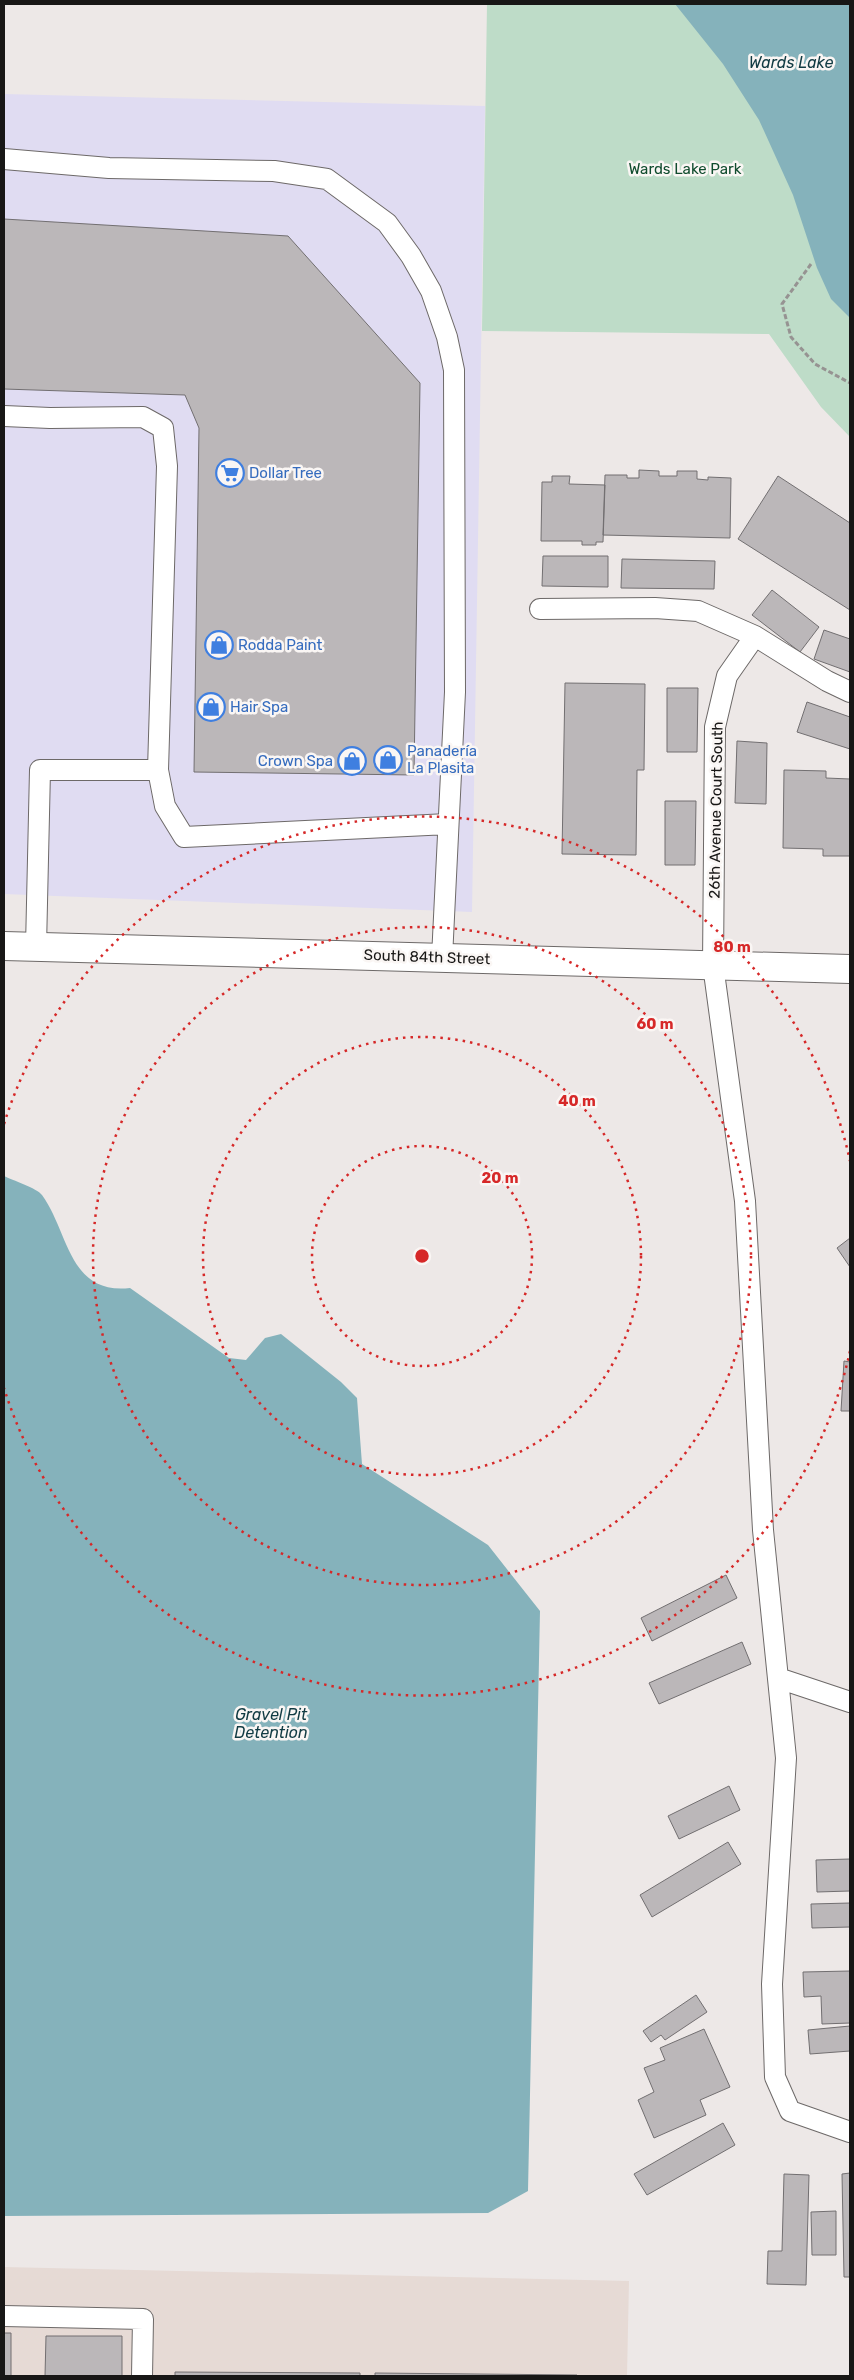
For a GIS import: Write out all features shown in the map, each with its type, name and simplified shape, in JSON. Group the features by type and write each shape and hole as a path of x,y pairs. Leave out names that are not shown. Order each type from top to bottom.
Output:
{"main road":[{"name":"South 84th Street","path":"4,946 850,969"}],"lane":[{"path":"4,159 109,168 274,171 327,179 387,224 411,256 431,291 446,337 454,370 455,692 442,958"},
{"path":"4,416 50,418 143,417 163,428 167,466 158,770 165,806 184,837 448,824"},
{"path":"540,609 655,608 698,611 755,636 827,682 850,692"},
{"name":"26th Avenue Court South","path":"755,636 727,676 715,727 713,965 745,1201 763,1530 786,1758 772,1984 775,2077 790,2111 850,2132"},
{"path":"36,947 40,770 158,770"},
{"path":"778,1678 850,1702"},
{"path":"4,2316 143,2318 142,2376"}],"path":[{"path":"810,264 782,304 791,337 815,364 850,383"}],"shaded area":[{"path":"4,94 485,106 472,912 4,894"},
{"path":"4,2267 629,2281 627,2376 4,2376"}],"green space":[{"name":"Wards Lake Park","path":"487,4 850,4 850,437 821,407 769,334 482,331"}],"water":[{"name":"Wards Lake","path":"675,4 850,4 850,318 831,299 817,268 793,195 759,120 723,64"},
{"name":"Gravel Pit Detention","path":"4,1176 30,1187 42,1195 73,1258 82,1271 94,1282 110,1288 130,1288 229,1358 246,1360 265,1338 281,1334 341,1382 357,1398 362,1464 488,1545 540,1611 528,2191 488,2213 4,2216"}],"building":[{"path":"4,219 288,236 420,383 414,775 194,772 199,428 185,395 4,389"},
{"path":"639,470 659,471 659,476 677,476 677,471 697,471 697,479 708,480 708,477 731,478 730,538 603,535 605,475 627,475 627,478 639,478"},
{"path":"552,476 570,476 569,484 605,485 603,542 596,542 596,545 582,545 582,541 541,541 542,482 552,482"},
{"path":"778,476 850,523 850,610 738,539"},
{"path":"543,556 608,556 608,587 542,586"},
{"path":"622,559 715,561 714,589 621,588"},
{"path":"772,590 819,627 800,652 752,615"},
{"path":"824,630 850,639 850,672 814,659"},
{"path":"565,683 645,684 644,770 637,770 636,855 562,854"},
{"path":"667,688 698,688 697,752 667,752"},
{"path":"807,702 850,717 850,749 797,732"},
{"path":"737,741 767,743 766,804 735,803"},
{"path":"784,770 826,771 826,778 850,779 850,856 823,856 823,849 783,848"},
{"path":"665,801 696,801 695,865 665,865"},
{"path":"850,1238 850,1267 837,1248"},
{"path":"844,1361 850,1362 850,1411 841,1411"},
{"path":"726,1575 737,1598 652,1641 641,1618"},
{"path":"742,1642 751,1664 659,1704 649,1683"},
{"path":"729,1786 740,1810 679,1839 668,1816"},
{"path":"728,1842 741,1864 652,1917 640,1895"},
{"path":"850,1859 850,1891 817,1892 816,1860"},
{"path":"850,1903 850,1927 812,1928 811,1904"},
{"path":"850,1971 850,2023 822,2024 821,1996 804,1997 803,1972"},
{"path":"696,1995 707,2012 665,2040 661,2035 651,2042 643,2031"},
{"path":"850,2026 850,2051 810,2054 808,2030"},
{"path":"704,2029 730,2087 700,2100 706,2115 654,2138 638,2100 654,2092 644,2068 665,2060 660,2048"},
{"path":"723,2123 735,2145 647,2195 634,2174"},
{"path":"850,2173 850,2277 844,2277 842,2174"},
{"path":"784,2174 809,2175 806,2285 767,2284 768,2251 782,2251"},
{"path":"836,2211 836,2255 812,2255 811,2212"},
{"path":"4,2333 11,2333 11,2376 4,2376"},
{"path":"46,2336 122,2336 122,2376 45,2376"},
{"path":"175,2372 360,2373 360,2376 175,2376"},
{"path":"375,2373 577,2375 577,2376 375,2376"}],"place":[{"name":"Dollar Tree","path":"230,473"},
{"name":"Rodda Paint","path":"219,645"},
{"name":"Hair Spa","path":"211,707"},
{"name":"Panadería La Plasita","path":"388,760"},
{"name":"Crown Spa","path":"352,761"}]}
